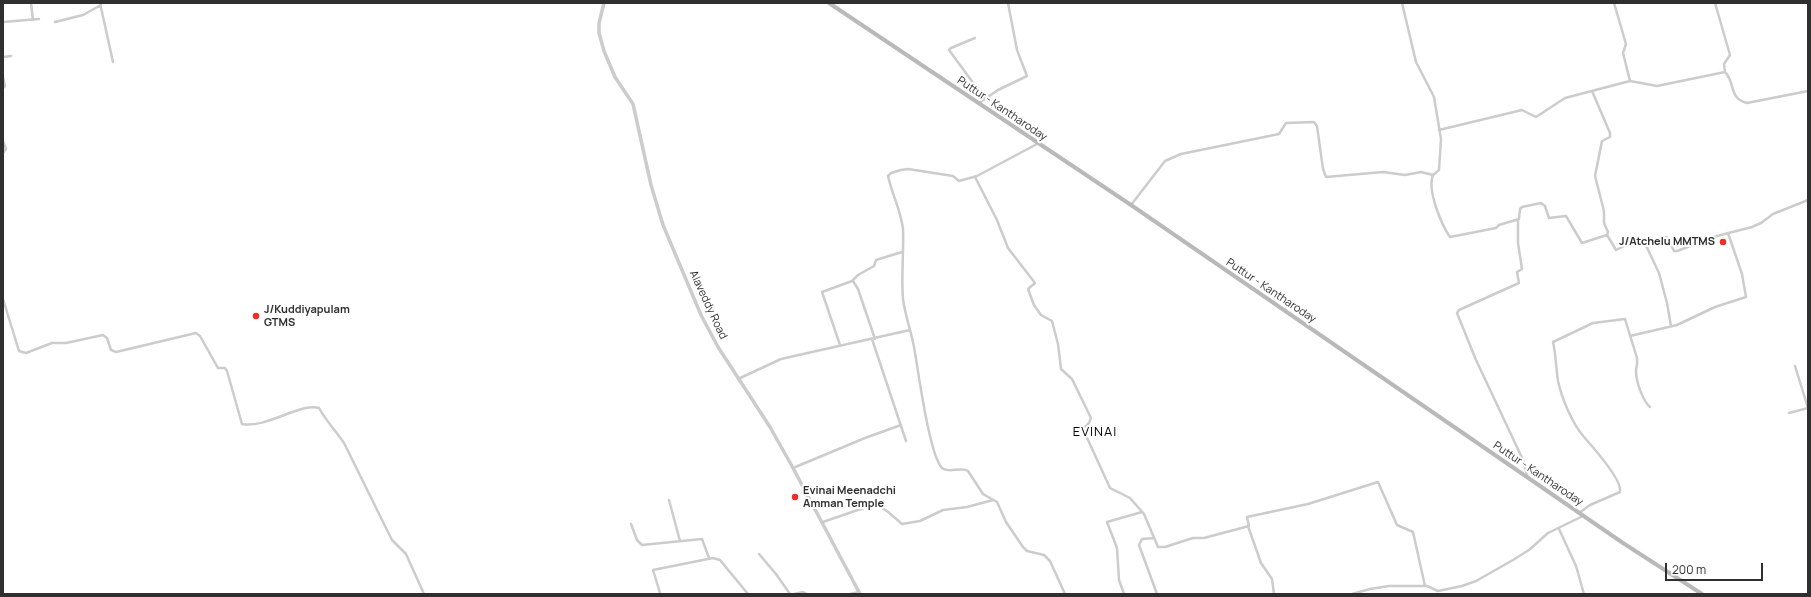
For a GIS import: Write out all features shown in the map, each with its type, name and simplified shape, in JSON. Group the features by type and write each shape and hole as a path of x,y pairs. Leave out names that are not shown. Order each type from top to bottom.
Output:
{"main road":[{"name":"Puttur - Kantharoday","path":"829,3 1037,144 1131,205 1579,513 1702,594"}],"street":[{"path":"31,3 33,20"},
{"name":"Alaveddy Road","path":"604,3 599,23 599,33 615,77 633,104 651,185 663,225 701,315 738,379 770,427 823,522 859,593"},
{"path":"978,104 998,90 1027,76 1017,50 1008,3"},
{"path":"1402,3 1416,62 1434,97 1441,139 1439,170 1433,175 1431,186 1432,194 1450,237 1496,228 1499,225 1518,219"},
{"path":"1614,3 1626,44 1623,53 1630,81"},
{"path":"1715,3 1730,55 1724,64 1725,72 1735,96 1740,101 1747,103 1808,91"},
{"path":"55,22 83,15 101,4 113,62"},
{"path":"3,22 39,19"},
{"path":"975,38 949,50 985,99"},
{"path":"3,57 11,56"},
{"path":"1439,130 1522,110 1536,117 1565,98 1630,81 1657,86 1725,72"},
{"path":"3,77 5,86 3,88"},
{"path":"1592,91 1610,133 1610,137 1602,141 1600,144 1600,159 1596,176 1607,235 1616,250 1634,241 1643,239 1649,241 1667,237 1671,248 1674,251 1677,251 1728,233 1752,227 1761,223 1773,214 1808,200"},
{"path":"1131,205 1165,161 1181,154 1279,134 1286,123 1314,122 1317,126 1323,169 1326,177 1384,172 1405,175 1421,172 1433,175"},
{"path":"3,141 6,149 3,153"},
{"path":"995,499 987,497 983,494 965,469 947,470 942,468 930,436 903,301 903,228 898,206 888,176 891,173 908,169 953,176 959,181 975,177 1037,144"},
{"path":"975,177 997,220 1008,248 1035,283 1028,289 1034,305 1041,315 1052,321 1058,344 1061,369 1072,379 1090,418 1089,423 1083,429 1084,435 1110,488 1130,498 1142,512 1158,547 1165,547 1193,538 1204,538 1248,526"},
{"path":"1527,477 1524,462 1476,360 1457,313 1466,307 1519,283 1517,272 1522,270 1518,243 1518,219 1520,217 1520,209 1522,207 1541,203 1545,206 1549,218 1566,216 1582,243 1607,235"},
{"path":"1630,336 1677,325 1715,307 1746,297 1742,274 1728,233"},
{"path":"1643,239 1659,273 1671,326"},
{"path":"840,345 822,292 852,281 858,275 874,266 876,260 902,252"},
{"path":"853,282 858,289 906,441"},
{"path":"3,299 18,351 21,353 26,353 52,344 66,343 103,335 107,338 111,350 116,352 196,333 200,336 218,368 225,368 227,371 242,424 248,425 263,422 277,419 286,413 314,407 319,408 325,420 338,433 344,443 392,540 406,554 424,594"},
{"path":"1579,513 1590,505 1620,492 1621,488 1593,446 1583,436 1568,409 1558,381 1557,362 1553,342 1593,324 1625,319 1628,323 1630,336 1637,358 1638,365 1636,370 1640,391 1650,407"},
{"path":"738,379 781,359 910,330"},
{"path":"1789,413 1808,408 1795,366"},
{"path":"793,468 865,438 901,425"},
{"path":"1274,594 1272,579 1261,563 1248,526 1247,517 1308,504 1378,482 1397,526 1413,532 1425,586"},
{"path":"823,522 875,504 887,511 902,524 920,520 943,510 967,507 995,499"},
{"path":"995,499 1006,522 1023,547 1027,551 1044,555 1050,561 1065,594"},
{"path":"668,500 680,541"},
{"path":"1124,594 1119,580 1117,548 1107,522 1142,512"},
{"path":"1352,594 1389,586 1425,586 1438,591 1476,581 1529,550 1548,533 1584,516"},
{"path":"631,524 637,540 642,544 702,539 709,558"},
{"path":"1559,529 1576,566 1584,594"},
{"path":"1154,538 1142,539 1139,545 1157,594"},
{"path":"759,554 790,594"},
{"path":"660,593 653,570 709,558 716,558 720,560 748,594"},
{"path":"794,594 803,592 807,594"},
{"path":"850,594 859,593"}],"place":[{"name":"J/Atchelu MMTMS","path":"1723,242"},
{"name":"J/Kuddiyapulam GTMS","path":"256,316"},
{"name":"Evinai Meenadchi Amman Temple","path":"795,497"}],"district":[{"name":"EVINAI","path":"1095,432"}]}
